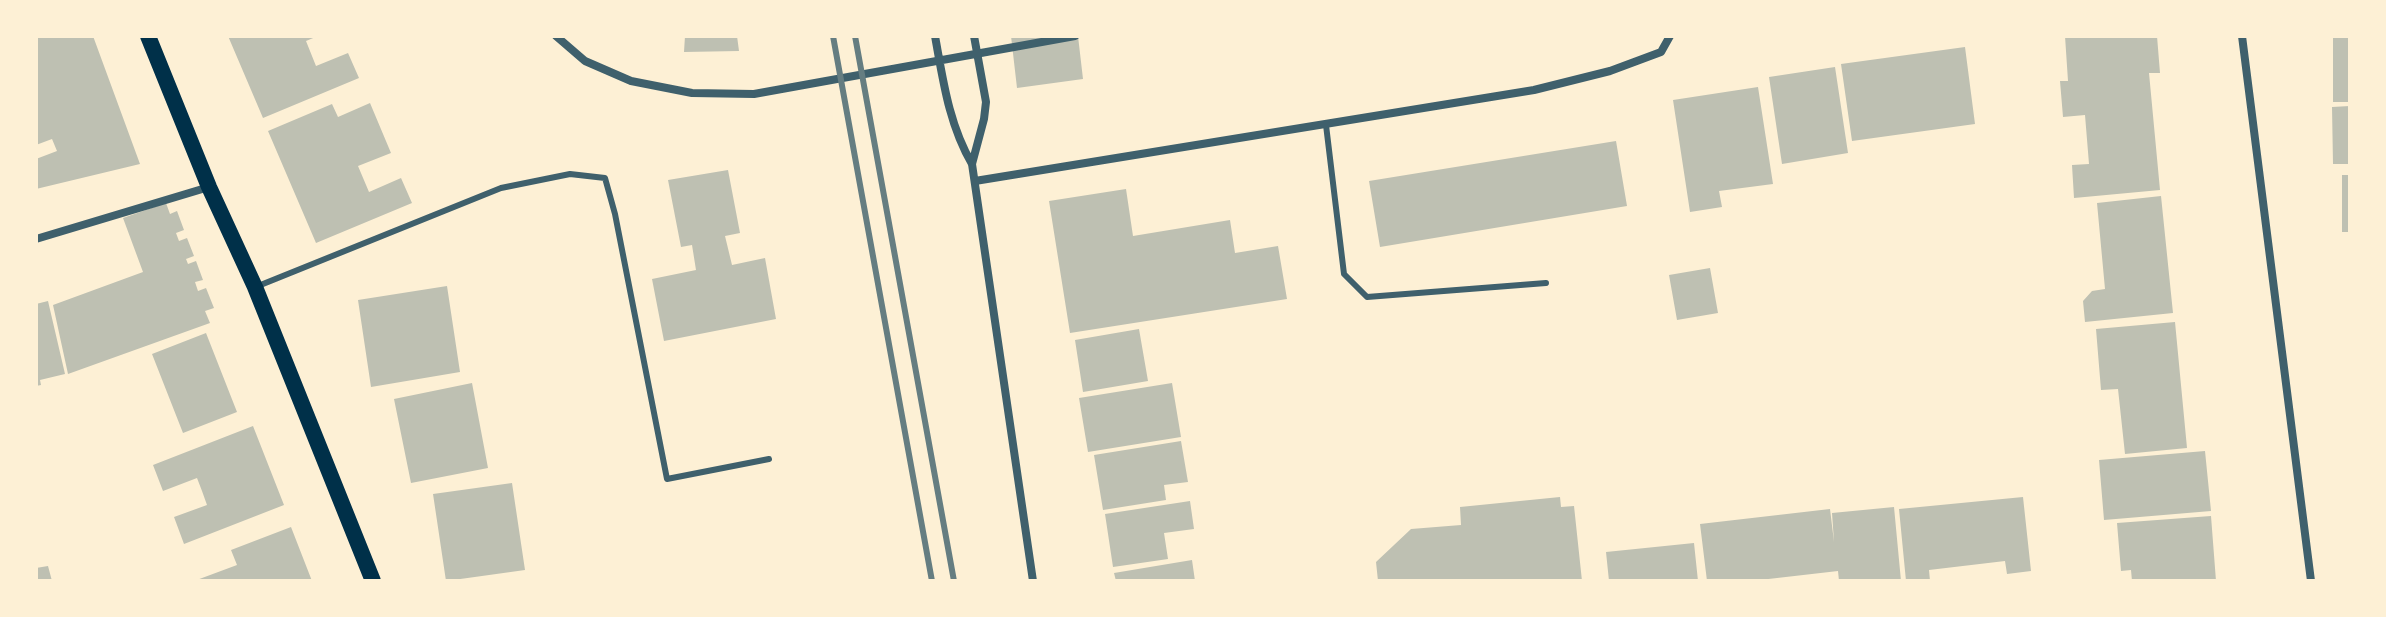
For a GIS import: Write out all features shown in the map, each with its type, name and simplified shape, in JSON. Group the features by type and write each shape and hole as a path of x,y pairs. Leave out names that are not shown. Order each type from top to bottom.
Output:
{"main road":[{"path":"148,36 209,187 255,287 373,581"}],"street":[{"path":"556,36 585,61 631,81 692,93 754,94 1075,36"},
{"path":"935,36 948,106 972,164 1033,581"},
{"path":"972,164 986,102 974,36"},
{"path":"975,181 1534,90 1610,71 1661,52 1670,36"},
{"path":"2242,36 2311,581"},
{"path":"36,239 209,187"}],"lane":[{"path":"1326,125 1344,274 1367,297 1546,283"},
{"path":"255,287 501,188 570,174 605,178 615,214 667,479 769,459"}],"building":[{"path":"36,36 93,36 140,164 36,189 36,159 57,151 52,139 36,145"},
{"path":"228,36 318,36 306,41 316,66 348,53 359,78 263,118"},
{"path":"685,36 737,36 739,51 684,52"},
{"path":"1011,36 1078,36 1083,79 1017,88"},
{"path":"2065,36 2157,36 2160,73 2149,73 2160,190 2074,198 2072,165 2089,164 2085,115 2063,117 2060,81 2068,81"},
{"path":"2333,36 2350,36 2350,102 2333,102"},
{"path":"1965,47 1975,124 1852,141 1841,64"},
{"path":"1835,67 1848,153 1782,164 1769,77"},
{"path":"1758,87 1773,184 1719,191 1722,207 1690,212 1673,100"},
{"path":"370,103 391,153 358,166 369,192 401,178 412,203 316,243 268,131 332,104 338,117"},
{"path":"2350,106 2350,164 2333,164 2332,107"},
{"path":"1616,141 1627,206 1380,247 1369,181"},
{"path":"728,170 740,233 725,236 732,265 765,258 776,319 664,341 652,279 696,270 692,245 681,247 668,180"},
{"path":"2342,175 2350,175 2350,232 2342,232"},
{"path":"1126,189 1133,236 1230,220 1235,253 1278,246 1287,299 1070,333 1049,201"},
{"path":"2161,196 2173,313 2085,322 2083,301 2092,291 2105,289 2097,203"},
{"path":"166,203 170,214 177,211 184,230 176,233 179,241 187,238 194,256 186,259 188,264 196,261 203,280 195,282 198,291 206,288 214,308 205,311 210,323 68,374 53,305 143,272 123,218"},
{"path":"1710,268 1718,313 1677,320 1669,275"},
{"path":"447,286 460,372 371,387 358,300"},
{"path":"48,301 65,374 40,380 41,385 36,386 36,304"},
{"path":"2175,322 2187,448 2125,454 2118,389 2101,390 2096,329"},
{"path":"1139,329 1148,381 1083,392 1075,340"},
{"path":"206,333 237,412 183,433 152,354"},
{"path":"472,383 488,468 411,483 394,399"},
{"path":"1172,383 1181,437 1088,452 1079,398"},
{"path":"253,426 284,505 184,544 174,517 207,505 197,478 163,491 153,465"},
{"path":"1181,441 1188,482 1164,485 1166,500 1103,510 1094,455"},
{"path":"2205,451 2211,511 2104,520 2099,460"},
{"path":"512,483 525,570 446,581 433,494"},
{"path":"1560,497 1561,507 1574,506 1582,581 1378,581 1376,562 1411,529 1461,525 1460,507"},
{"path":"2023,497 2031,571 2007,574 2005,561 1929,570 1930,581 1906,581 1899,509"},
{"path":"1190,501 1194,529 1164,533 1168,559 1113,567 1105,514"},
{"path":"1894,507 1901,581 1839,581 1838,571 1751,581 1707,581 1700,524 1830,509 1834,542 1832,513"},
{"path":"2211,516 2216,581 2132,581 2131,570 2121,571 2117,523"},
{"path":"291,527 312,581 194,581 237,565 231,550"},
{"path":"1694,543 1698,581 1609,581 1606,552"},
{"path":"1192,560 1195,581 1116,581 1114,573"},
{"path":"48,566 52,581 36,581 36,568"}],"railway":[{"path":"833,36 932,581"},
{"path":"855,36 954,581"}]}
